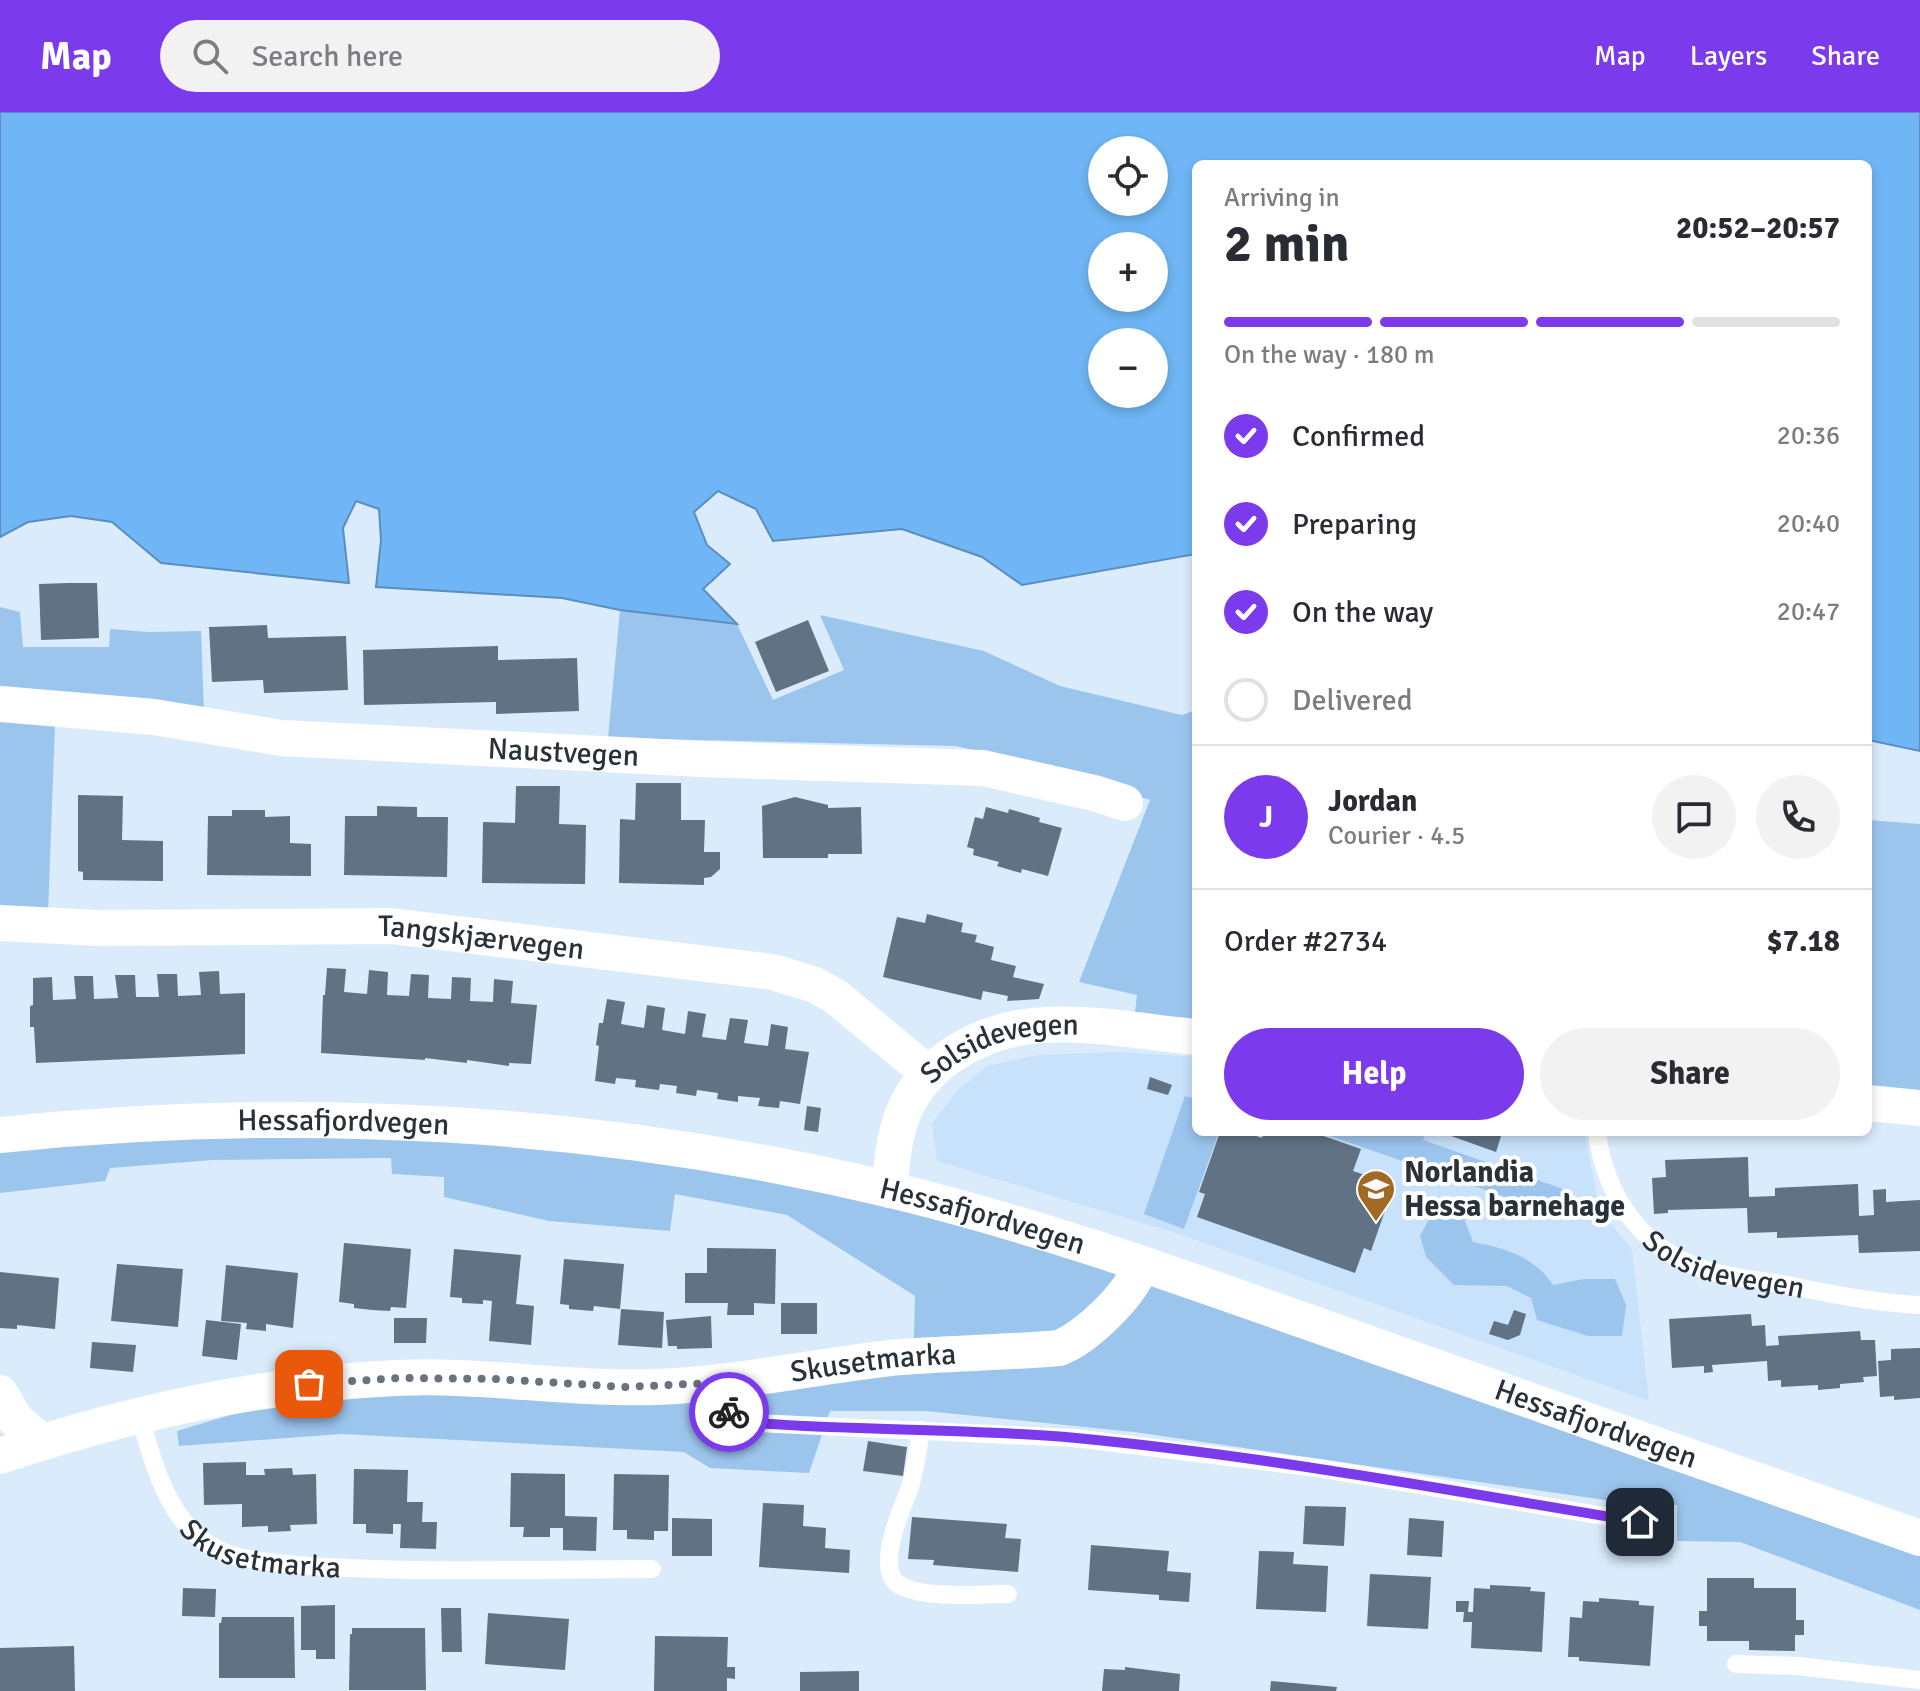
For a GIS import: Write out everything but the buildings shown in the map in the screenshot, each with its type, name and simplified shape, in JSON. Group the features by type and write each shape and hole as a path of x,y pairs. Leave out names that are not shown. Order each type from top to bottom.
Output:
{"street":[{"name":"Naustvegen","path":"0,704 154,717 281,738 701,759 983,768 1125,803"},
{"name":"Tangskjærvegen","path":"0,923 98,928 391,926 773,972 815,985 835,996 857,1011 929,1074"},
{"name":"Solsidevegen","path":"890,1190 900,1124 910,1100 929,1074 967,1046 998,1033 1024,1027 1086,1027 1192,1037"},
{"path":"1872,1103 1920,1108"},
{"name":"Hessafjordvegen","path":"0,1135 153,1122 376,1120 527,1130 622,1141 705,1153 890,1190 966,1209 1141,1264 1920,1538"},
{"name":"Skusetmarka","path":"0,1456 140,1415 246,1392 309,1384 398,1378 495,1379 625,1387 712,1383 890,1358 1059,1348 1070,1344 1096,1323 1138,1277 1141,1264"},
{"path":"0,1393 15,1419 42,1442"}],"lane":[{"name":"Solsidevegen","path":"1598,1136 1612,1192 1623,1210 1655,1245 1678,1259 1705,1270 1867,1301 1920,1305"},
{"path":"712,1383 730,1415 738,1420 796,1426 1074,1438 1196,1451 1318,1468 1640,1522"},
{"name":"Skusetmarka","path":"140,1415 158,1475 186,1523 201,1539 235,1557 292,1564 447,1571 652,1569"},
{"path":"921,1430 909,1489 894,1526 890,1554 893,1576 904,1588 928,1593 1008,1594"},
{"path":"1736,1664 1798,1666 1920,1680"}],"shaded area":[{"path":"0,112 1920,112 1920,751 1872,741 1872,160 1192,160 1192,555 1022,585 982,557 902,529 773,541 756,509 718,491 694,512 707,545 730,564 703,589 737,624 620,610 562,598 376,587 381,540 379,509 356,501 343,528 349,583 161,563 112,522 71,516 28,522 0,537"},
{"path":"0,607 20,612 23,647 109,647 110,629 201,631 204,713 55,725 48,913 0,906"},
{"path":"620,610 737,624 773,700 844,670 820,615 984,651 1060,686 1182,715 1192,711 1192,1027 1134,1021 1137,995 1079,982 1150,800 1063,772 956,746 608,738"},
{"path":"1872,820 1920,824 1920,1098 1872,1093"},
{"name":"Norlandia Hessa barnehage","path":"1123,1052 1192,1057 1192,1136 1585,1136 1600,1210 1632,1250 1649,1401 1182,1235 937,1161 932,1123 959,1089 987,1066 1038,1055"},
{"path":"1185,1096 1192,1098 1192,1136 1218,1136 1184,1229 1144,1214"},
{"path":"270,1132 621,1148 885,1200 1168,1285 1647,1461 1920,1556 1920,1610 1740,1542 1677,1541 1677,1505 1646,1506 1134,1432 926,1411 830,1411 809,1473 710,1468 684,1452 342,1434 179,1446 177,1431 247,1410 399,1391 913,1370 915,1296 787,1215 675,1194 670,1231 549,1221 444,1197 444,1177 392,1174 391,1158 213,1160 110,1168 105,1181 0,1193 0,1149"},
{"path":"1330,1136 1424,1136 1423,1140 1566,1190 1557,1215"},
{"path":"1433,1212 1463,1216 1473,1242 1496,1247 1528,1260 1553,1285 1584,1279 1615,1279 1626,1305 1622,1336 1588,1336 1537,1320 1531,1298 1507,1286 1454,1285 1426,1257 1420,1236"}],"way so far":[{"path":"309,1384 398,1378 495,1379 625,1387 712,1383 729,1412"}],"place":[{"name":"Norlandia Hessa barnehage","path":"1376,1223"}],"route":[{"path":"729,1412 738,1420 755,1423 1074,1438 1196,1451 1318,1468 1640,1522"}]}
